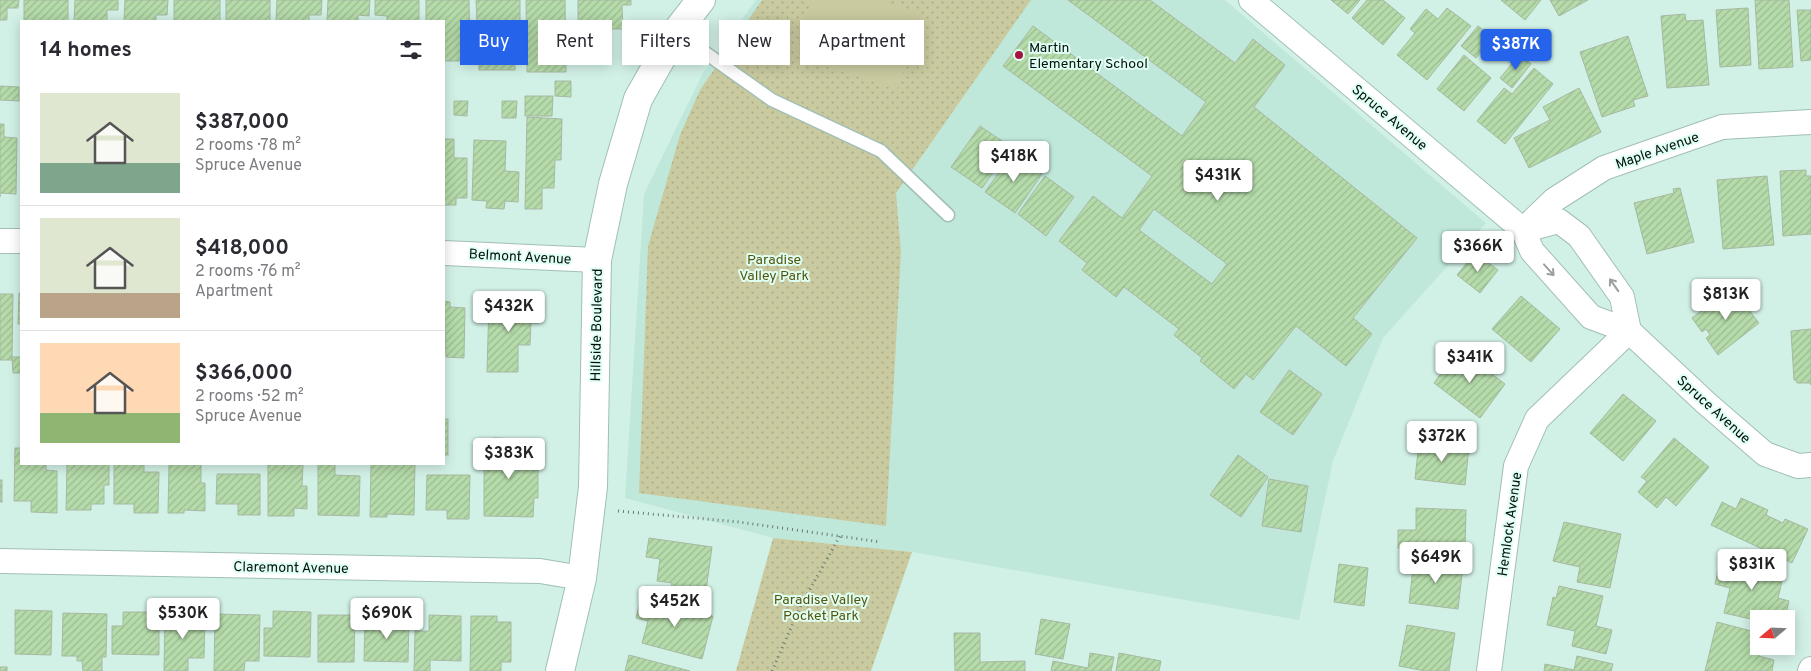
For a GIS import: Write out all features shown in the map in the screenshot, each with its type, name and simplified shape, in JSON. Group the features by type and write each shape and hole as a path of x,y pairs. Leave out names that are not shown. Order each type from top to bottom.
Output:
{"street":[{"name":"Hillside Boulevard","path":"685,20 701,0"},
{"name":"Spruce Avenue","path":"1256,1 1523,230 1532,252 1591,317 1629,331 1706,403 1765,454 1798,466 1811,465"},
{"name":"Hillside Boulevard","path":"560,671 582,578 593,487 597,260 613,184 638,99 657,65"},
{"name":"Maple Avenue","path":"1523,230 1554,200 1604,168 1722,128 1811,122"},
{"path":"1523,230 1559,222 1579,236 1622,297 1629,331"},
{"path":"0,241 20,241"},
{"name":"Belmont Avenue","path":"445,252 597,260"},
{"name":"Hemlock Avenue","path":"1490,671 1516,466 1537,419 1629,331"},
{"name":"Claremont Avenue","path":"0,561 540,571 582,578"}],"lane":[{"path":"709,55 772,100 881,151 948,215"}],"path":[{"path":"590,509 739,522 881,542"},
{"path":"772,671 801,605 840,536"}],"shaded area":[{"path":"756,0 1225,0 1486,223 1383,338 1333,461 1299,620 912,552 773,538 625,498 644,194 703,73 719,51 719,65 790,65 790,20 741,20"}],"green space":[{"name":"Paradise Valley Park","path":"762,0 1031,0 896,193 901,252 886,526 639,493 648,246 680,135 700,90 719,62 719,65 790,65 790,20 748,20"},
{"path":"812,0 882,0 923,14 921,20 805,20"},
{"path":"800,37 800,57 794,55"},
{"path":"823,65 906,65 897,90"},
{"name":"Paradise Valley Pocket Park","path":"773,538 912,552 871,671 736,671"}],"building":[{"path":"0,0 19,0 18,8 7,8 7,20 0,20"},
{"path":"24,0 68,0 68,20 24,20"},
{"path":"75,0 118,0 118,10 107,10 107,20 74,20"},
{"path":"125,0 168,0 167,15 156,15 156,20 124,20"},
{"path":"174,0 220,0 220,20 174,20"},
{"path":"226,0 270,0 270,20 226,20"},
{"path":"277,0 322,0 321,15 309,15 309,20 276,20"},
{"path":"328,0 370,0 369,16 358,15 358,20 327,20"},
{"path":"375,0 419,0 419,20 387,20 387,16 375,15"},
{"path":"426,0 469,0 469,20 460,20 460,61 445,61 445,20 426,20"},
{"path":"476,0 520,0 520,20 477,20"},
{"path":"526,0 565,0 565,20 538,20 538,65 566,65 566,72 527,72 528,20 526,20"},
{"path":"578,0 631,0 631,5 622,5 622,29 612,29 612,20 578,20"},
{"path":"1068,0 1150,0 1235,63 1253,39 1285,65 1254,107 1417,238 1353,318 1372,334 1346,366 1296,326 1253,380 1246,374 1234,389 1200,361 1202,358 1174,335 1179,329 1124,287 1116,297 1082,270 1087,263 1059,241 1093,196 1122,218 1152,176 1003,66 1033,26 1182,136 1206,102","holes":["1154,209 1227,264 1212,284 1139,230"]},
{"path":"1331,0 1360,0 1348,14"},
{"path":"1367,0 1383,0 1405,18 1383,45 1352,18"},
{"path":"1501,0 1541,0 1525,20"},
{"path":"1550,0 1588,0 1559,16"},
{"path":"1755,0 1789,0 1793,67 1759,69"},
{"path":"1447,8 1471,26 1427,80 1397,55 1415,33 1410,29 1426,9 1438,19"},
{"path":"1748,8 1751,65 1720,67 1716,10"},
{"path":"1797,10 1811,10 1811,60 1801,61"},
{"path":"1685,14 1686,21 1703,20 1709,85 1667,88 1661,16"},
{"path":"1478,26 1493,37 1476,58 1461,46"},
{"path":"1628,36 1648,96 1633,100 1635,106 1602,117 1580,52"},
{"path":"1520,54 1531,64 1512,88 1500,78"},
{"path":"1464,55 1491,78 1464,111 1437,89"},
{"path":"479,65 515,65 515,70 479,70"},
{"path":"1534,68 1553,84 1505,144 1477,121 1504,88 1512,94"},
{"path":"555,81 571,81 571,97 555,96"},
{"path":"0,86 19,87 19,101 0,100"},
{"path":"1579,88 1601,132 1529,168 1514,138 1550,120 1543,107"},
{"path":"525,96 553,96 552,116 525,116"},
{"path":"454,101 468,101 467,116 454,115"},
{"path":"502,101 517,101 516,118 502,118"},
{"path":"527,117 562,119 561,160 555,160 554,188 542,188 542,209 525,209"},
{"path":"0,124 4,124 4,137 17,138 16,194 0,193"},
{"path":"980,126 1011,147 982,188 951,167"},
{"path":"445,139 454,139 454,158 467,158 467,198 456,198 456,205 445,205"},
{"path":"474,140 506,141 505,171 519,172 518,202 505,201 504,209 486,208 487,201 472,200"},
{"path":"1013,153 1042,174 1015,213 985,192"},
{"path":"1806,170 1806,176 1811,176 1811,234 1783,236 1780,171"},
{"path":"1045,176 1074,197 1046,236 1018,214"},
{"path":"1767,176 1774,245 1723,249 1717,180"},
{"path":"1680,188 1694,242 1647,254 1634,203 1674,193 1673,189"},
{"path":"1475,253 1498,270 1480,293 1457,275"},
{"path":"1732,288 1759,323 1718,355 1706,338 1710,335 1706,329 1702,332 1692,318"},
{"path":"19,293 20,293 20,324 18,324"},
{"path":"0,294 13,294 12,360 0,360"},
{"path":"1521,296 1560,329 1531,362 1492,329"},
{"path":"445,301 450,302 450,307 465,308 464,358 446,357"},
{"path":"489,301 540,302 539,323 531,323 530,345 518,345 518,372 487,372"},
{"path":"1811,329 1811,385 1810,383 1797,383 1794,380 1791,331"},
{"path":"1459,349 1505,384 1480,418 1434,383"},
{"path":"12,357 20,357 20,373 13,373"},
{"path":"1289,370 1322,394 1293,435 1260,412"},
{"path":"1623,394 1656,421 1623,461 1590,433"},
{"path":"445,419 448,419 448,455 445,455"},
{"path":"493,438 525,439 525,464 538,464 538,498 534,498 533,517 484,516 484,446 493,446"},
{"path":"1674,438 1709,467 1676,506 1666,497 1657,508 1638,492 1647,481 1641,477"},
{"path":"1419,442 1469,448 1465,485 1415,479"},
{"path":"15,448 20,448 20,465 46,465 46,470 57,471 57,513 31,512 31,501 14,501"},
{"path":"1238,455 1268,477 1241,517 1210,495"},
{"path":"67,465 109,465 109,485 104,485 104,504 91,504 91,510 66,510"},
{"path":"114,465 144,465 144,472 159,472 158,513 134,513 134,504 114,504"},
{"path":"169,465 201,465 201,483 205,483 205,511 184,510 184,513 168,513"},
{"path":"268,465 303,465 302,486 307,486 307,509 294,508 294,516 268,516"},
{"path":"318,465 335,465 335,475 360,476 359,516 318,515"},
{"path":"371,465 415,465 414,515 387,514 387,517 370,517"},
{"path":"217,474 260,474 260,515 238,515 238,504 216,504"},
{"path":"427,475 470,475 469,519 447,519 447,510 426,510"},
{"path":"1269,479 1308,486 1301,532 1262,526"},
{"path":"0,480 2,480 2,502 0,502"},
{"path":"1741,498 1768,510 1766,515 1783,523 1785,519 1808,529 1792,563 1711,525 1722,502 1736,509"},
{"path":"1416,508 1466,510 1465,550 1398,548 1398,530 1416,530"},
{"path":"1564,522 1621,534 1610,588 1577,582 1580,567 1553,561"},
{"path":"649,538 712,547 705,598 671,593 672,583 657,581 660,559 646,557"},
{"path":"1721,558 1784,573 1778,598 1789,601 1787,610 1750,610 1750,619 1724,613 1730,588 1715,584"},
{"path":"1414,560 1463,566 1458,609 1409,603"},
{"path":"1339,564 1368,568 1364,606 1334,602"},
{"path":"1559,586 1603,596 1596,626 1612,630 1606,654 1572,646 1575,631 1547,625 1553,597 1556,598"},
{"path":"641,598 713,616 702,659 642,643 648,621 636,618"},
{"path":"15,610 52,611 51,655 15,654"},
{"path":"273,611 311,612 310,657 264,656 264,628 273,628"},
{"path":"123,612 159,612 159,655 112,654 112,626 123,626"},
{"path":"165,612 205,613 204,658 188,658 188,671 164,671"},
{"path":"63,613 107,614 106,657 102,657 102,671 83,671 82,661 77,661 77,656 62,656"},
{"path":"215,614 260,615 259,661 245,661 244,671 214,671"},
{"path":"318,615 355,615 354,662 318,662"},
{"path":"429,615 461,616 461,661 430,660 430,671 414,671 415,631 429,631"},
{"path":"471,616 497,616 497,622 511,622 511,662 501,662 501,671 470,671"},
{"path":"365,618 409,618 408,662 364,661"},
{"path":"1041,619 1070,624 1063,659 1035,654"},
{"path":"1717,622 1750,631 1750,655 1759,655 1774,660 1772,671 1705,671"},
{"path":"1407,625 1455,633 1449,671 1425,671 1399,666"},
{"path":"954,633 980,633 980,662 1025,661 1025,671 955,671"},
{"path":"1090,653 1114,657 1111,671 1051,671 1053,661 1088,668"},
{"path":"1119,653 1161,661 1159,671 1116,671"},
{"path":"629,655 690,671 625,671"},
{"path":"1577,656 1613,664 1611,671 1544,671 1545,664 1574,670"},
{"path":"0,667 7,667 7,671 0,671"}],"place":[{"name":"Martin Elementary School","path":"1019,55"}]}
